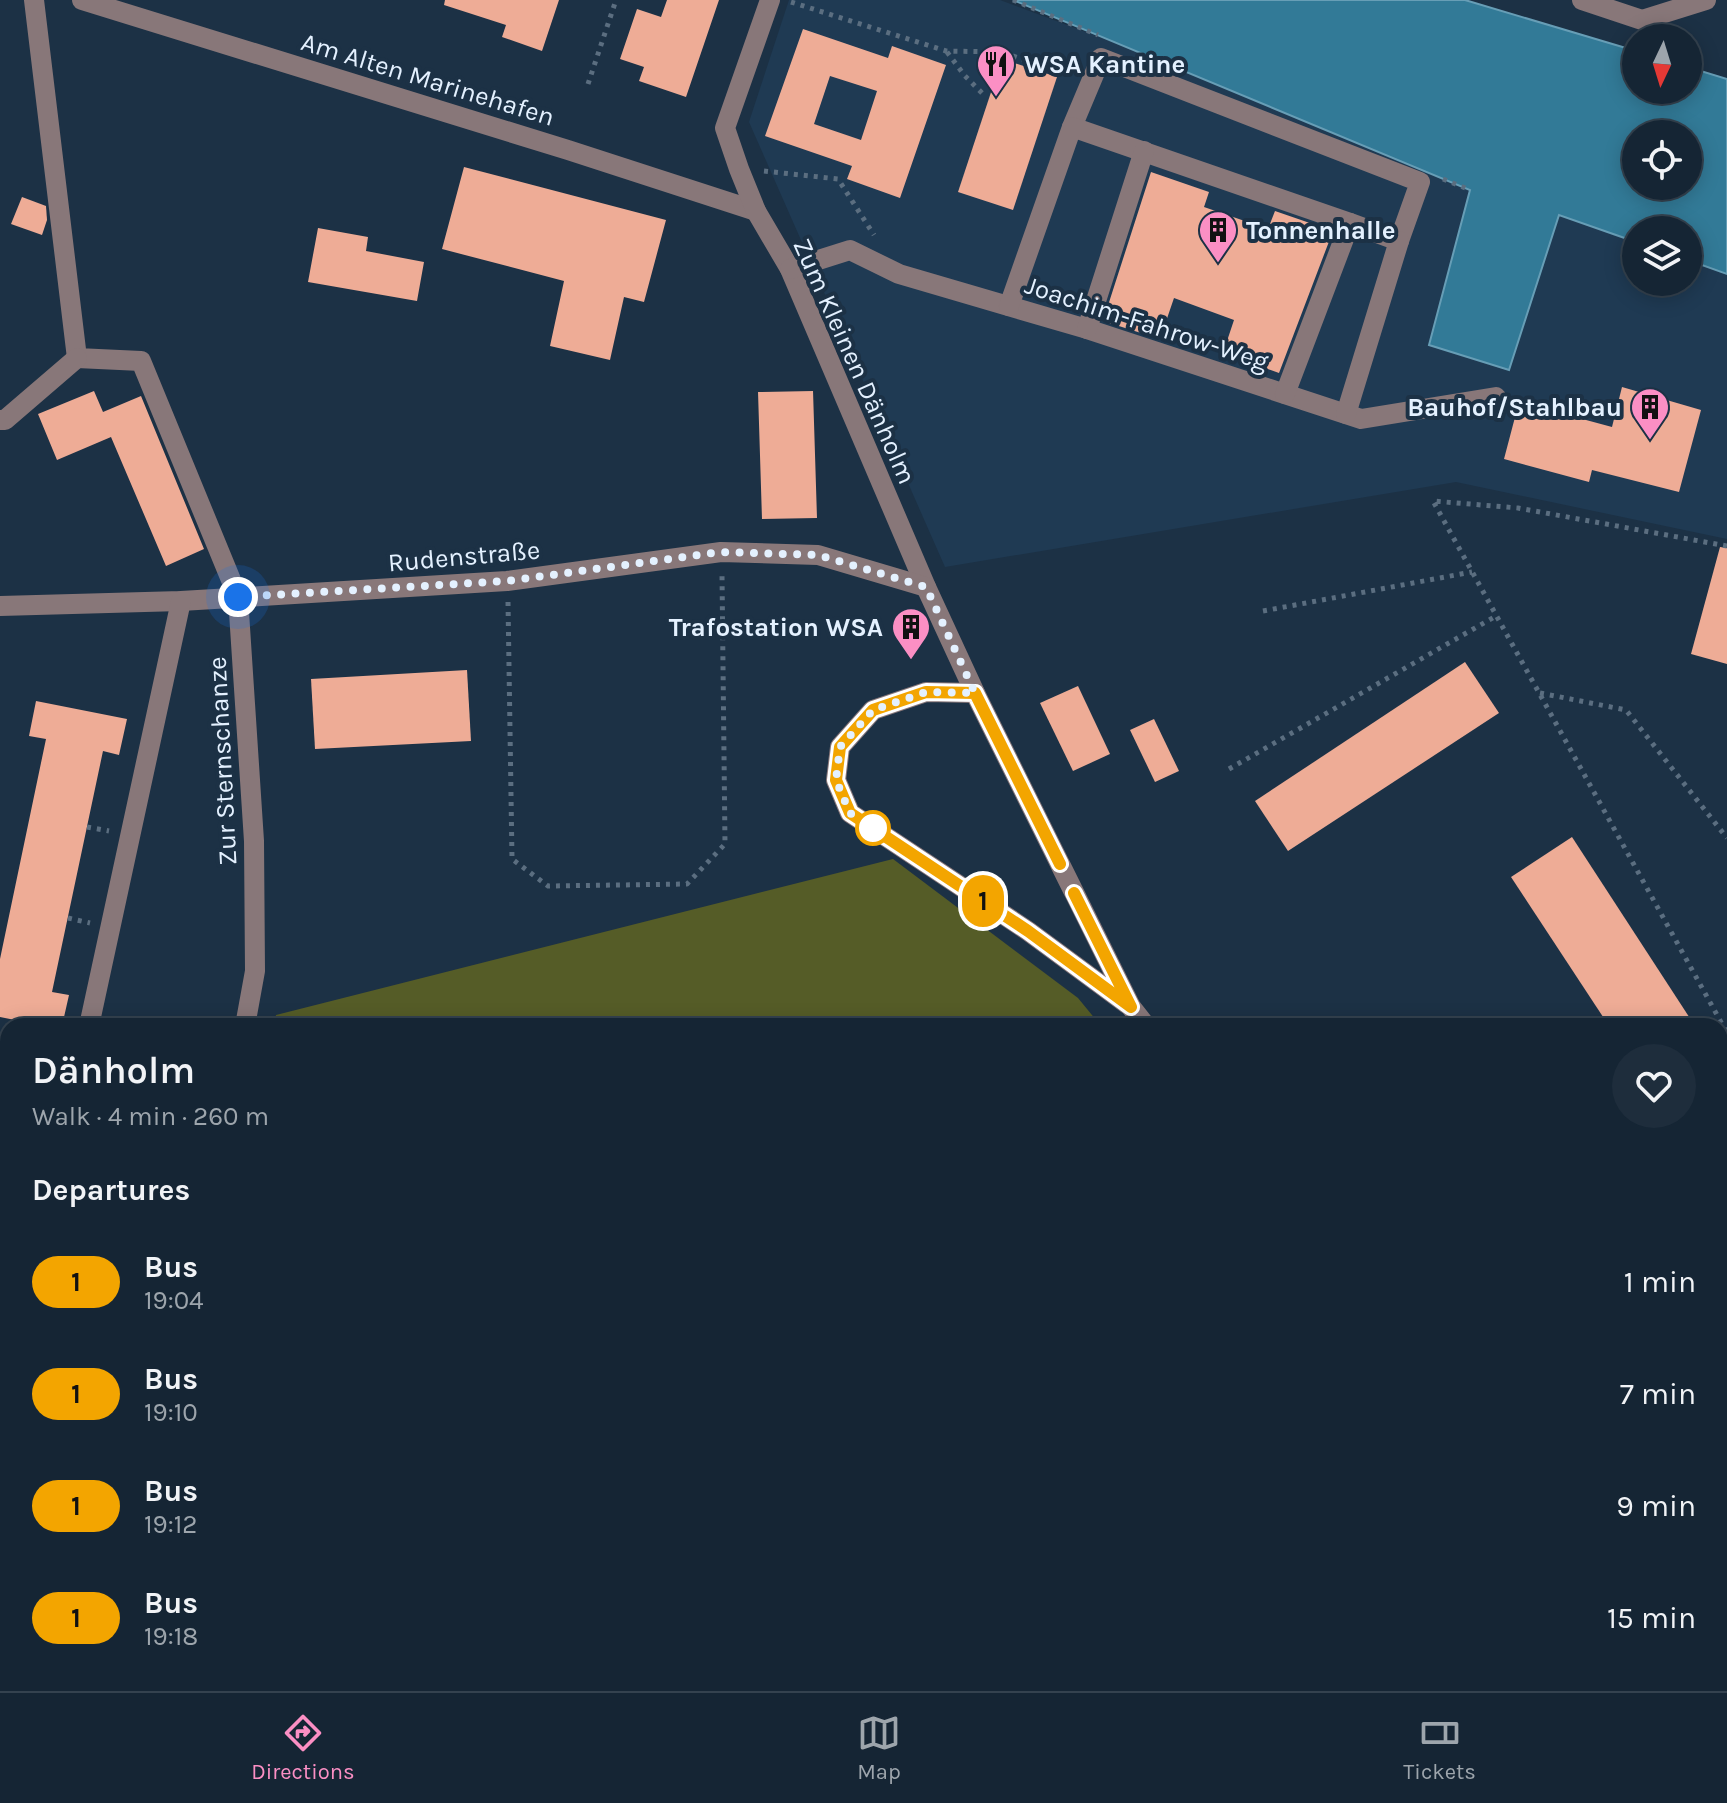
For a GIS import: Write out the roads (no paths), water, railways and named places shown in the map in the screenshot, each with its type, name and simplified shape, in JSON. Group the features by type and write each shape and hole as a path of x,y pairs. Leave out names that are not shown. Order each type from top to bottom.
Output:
{"street":[{"path":"0,420 5,420 77,358 34,0"},
{"name":"Am Alten Marinehafen","path":"82,0 756,211"},
{"name":"Zum Kleinen Dänholm","path":"770,0 725,128 739,169 756,211 790,269 926,587 975,693 1131,1007 1140,1018"},
{"path":"1582,0 1642,20 1706,0"},
{"path":"1635,0 1642,20"},
{"path":"1009,306 1072,127 1101,58 1420,182 1346,414"},
{"path":"1072,127 1399,241"},
{"path":"1087,329 1144,151"},
{"path":"1285,394 1350,223"},
{"name":"Joachim-Fahrow-Weg","path":"790,269 850,250 899,274 1087,329 1361,419 1496,397"},
{"name":"Zur Sternschanze","path":"77,358 141,361 238,597 254,841 255,971 246,1018"},
{"name":"Rudenstraße","path":"0,606 181,601 507,581 721,552 818,555 926,587"},
{"name":"Zur Sternschanze","path":"91,1018 181,601"},
{"name":"Zum Kleinen Dänholm","path":"975,693 926,692 873,710 840,747 836,780 850,813 1028,931 1131,1007"}],"place":[{"name":"WSA Kantine","path":"996,98"},
{"name":"Tonnenhalle","path":"1218,264"},
{"name":"Bauhof/Stahlbau","path":"1650,441"},
{"name":"Trafostation WSA","path":"911,661"}]}
